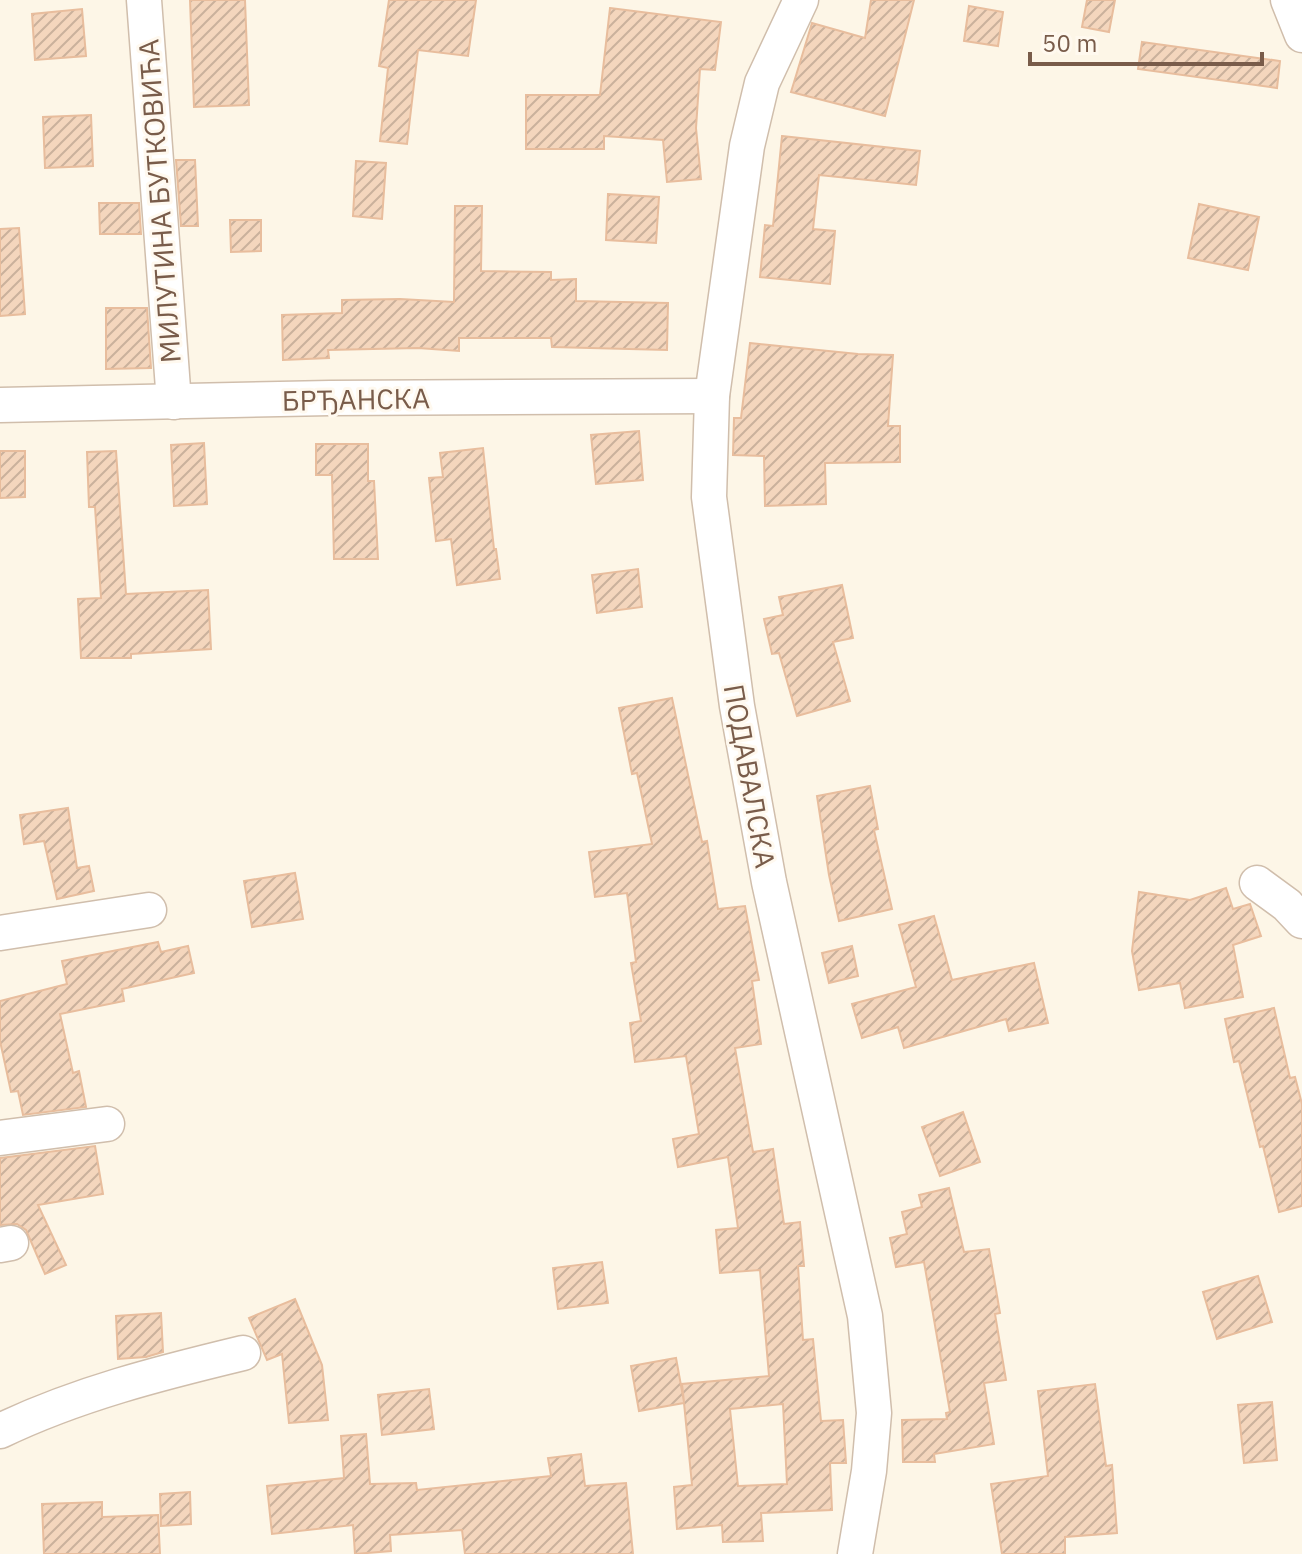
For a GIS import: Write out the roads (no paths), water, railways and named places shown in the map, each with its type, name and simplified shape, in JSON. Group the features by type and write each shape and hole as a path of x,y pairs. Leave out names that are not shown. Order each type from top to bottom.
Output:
{"street":[{"name":"МИЛУТИНА БУТКОВИЋА","path":"144,0 174,402"},
{"name":"ПОДАВАЛСКА","path":"801,0 775,50 757,99 747,146 712,396 709,497 737,706 769,882 865,1316 874,1413 869,1471 855,1554"},
{"path":"1288,0 1302,35"},
{"name":"БРЂАНСКА","path":"0,405 712,396"},
{"path":"1257,883 1287,905 1302,921"},
{"path":"0,933 149,910"},
{"path":"0,1138 107,1124"},
{"path":"0,1431 26,1418 140,1378 243,1353"}]}
